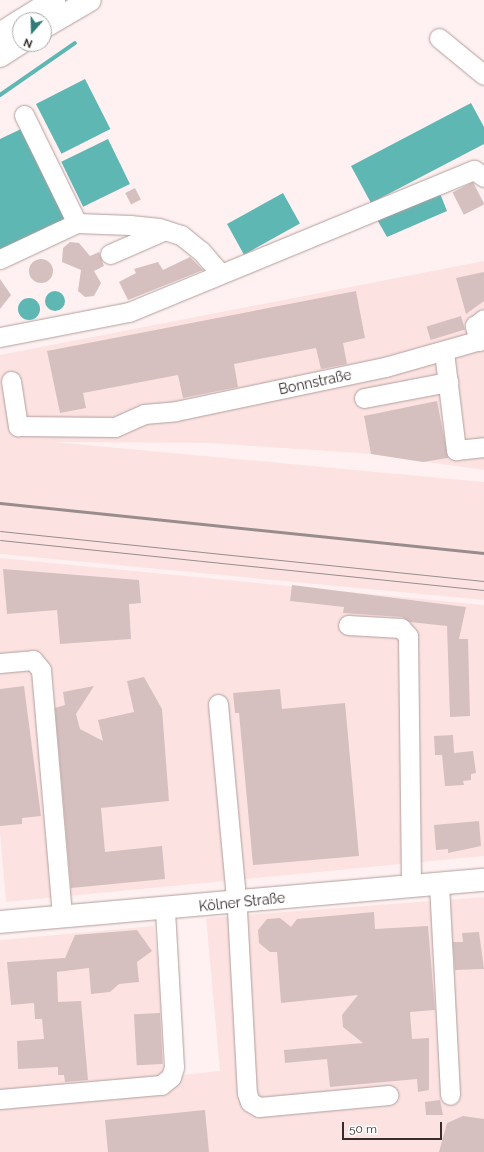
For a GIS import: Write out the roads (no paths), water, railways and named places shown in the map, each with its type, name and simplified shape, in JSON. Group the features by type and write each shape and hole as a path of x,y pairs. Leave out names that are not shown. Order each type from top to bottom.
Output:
{"main road":[{"path":"35,12 54,0"},
{"path":"52,22 90,0"},
{"path":"0,34 12,27"},
{"path":"0,56 12,48"},
{"name":"Kölner Straße","path":"0,922 165,910 236,902 484,880"}],"street":[{"path":"439,38 484,74"},
{"path":"24,115 77,223"},
{"path":"0,337 129,312 474,170 484,177"},
{"path":"0,260 77,223 165,230 181,235 201,251 221,274"},
{"path":"110,254 165,230"},
{"path":"482,340 475,326 484,319"},
{"name":"Bonnstraße","path":"11,381 18,426 115,427 144,414 176,411 444,352 482,340"},
{"path":"444,352 456,450 484,447"},
{"path":"364,398 448,382"},
{"path":"348,625 401,628 408,636 411,886"},
{"path":"0,663 33,660 41,670 62,918"},
{"path":"218,704 236,902 247,1093 250,1102 260,1107 388,1095"},
{"path":"439,884 450,1095"},
{"path":"0,1099 161,1086 171,1078 174,1067 165,910"}],"water":[{"path":"85,79 110,129 61,154 36,104"},
{"path":"471,103 484,127 484,144 371,203 351,166"},
{"path":"21,129 65,220 0,252 0,139"},
{"path":"108,139 130,184 83,207 61,162"},
{"path":"439,191 447,211 387,237 375,216"},
{"path":"283,193 300,224 244,255 227,224"},
{"path":"55,291 62,294 65,301 62,308 55,311 48,308 45,301 48,294"},
{"path":"29,298 37,301 40,309 37,317 29,320 21,317 18,309 21,301"}],"waterway":[{"path":"0,95 75,43"}],"tram line":[{"path":"0,531 484,581"},
{"path":"0,540 484,590"}],"railway":[{"path":"0,503 484,553"}]}
